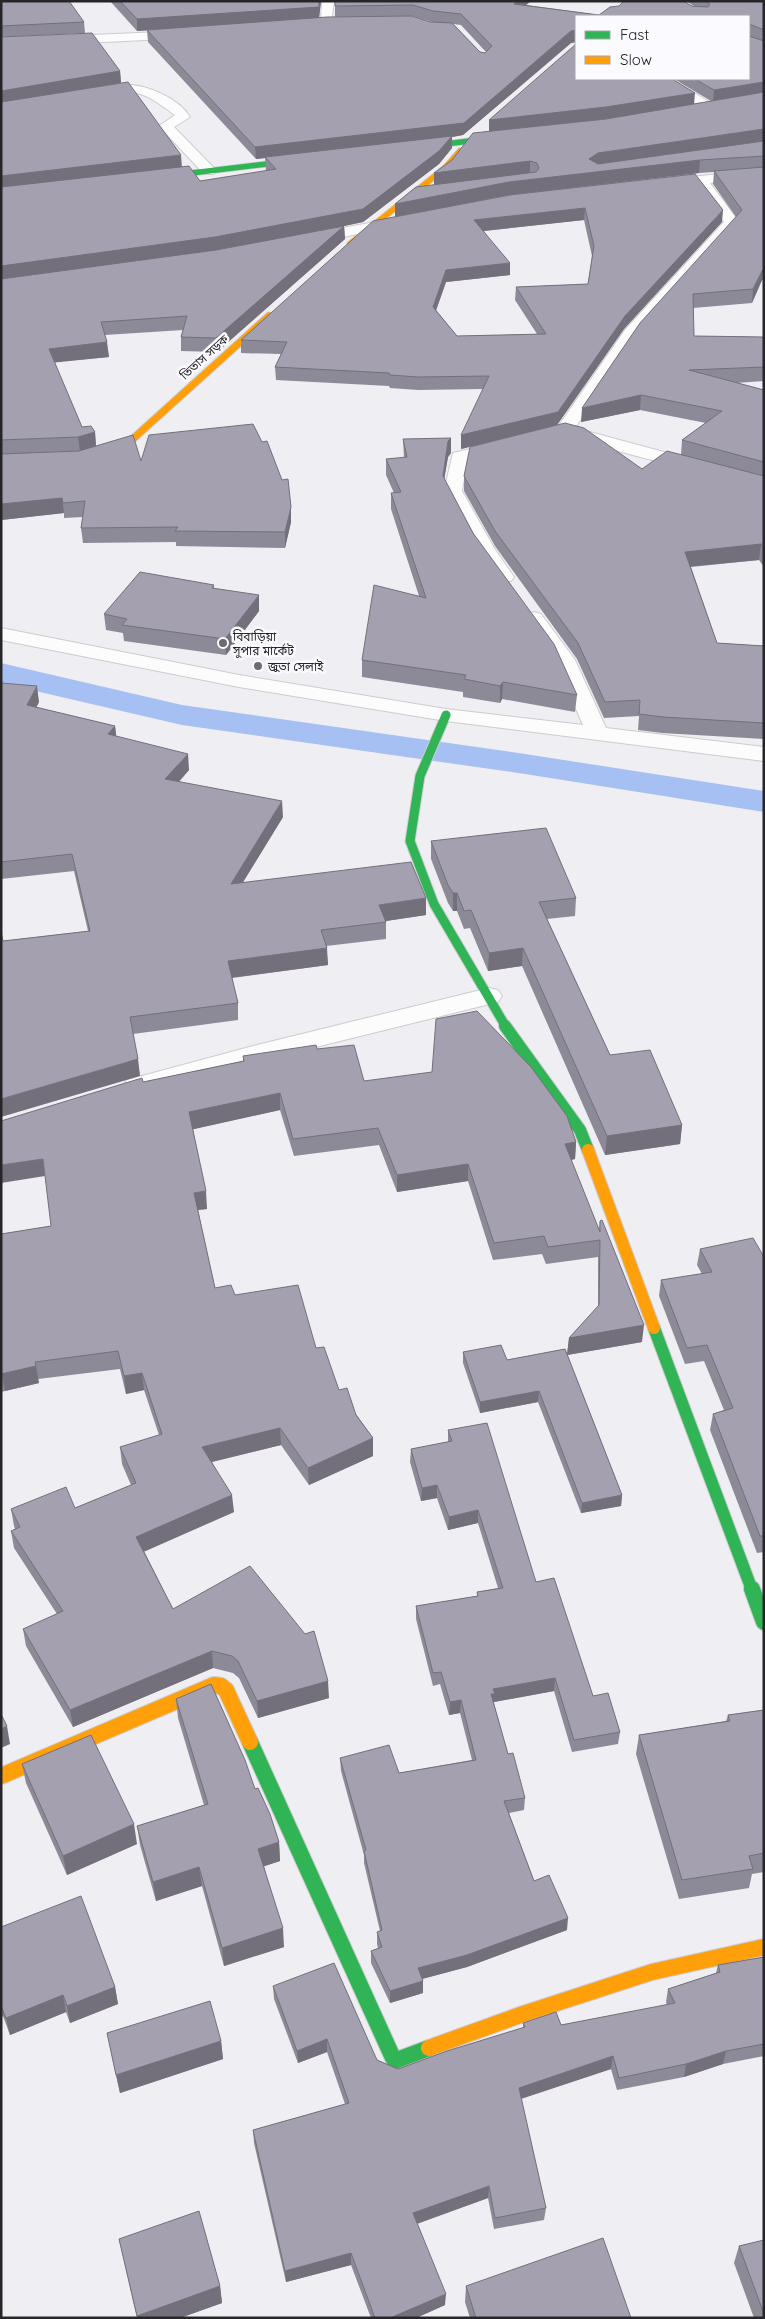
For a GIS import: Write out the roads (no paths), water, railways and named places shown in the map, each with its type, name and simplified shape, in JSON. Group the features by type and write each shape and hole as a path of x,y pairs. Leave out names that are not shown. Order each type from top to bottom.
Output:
{"street":[{"path":"280,27 332,23 328,1"},
{"path":"1,43 192,34"},
{"path":"664,80 717,107"},
{"path":"78,96 125,88 146,90 184,115 166,126 209,171"},
{"path":"693,111 717,107"},
{"path":"338,254 409,195 445,168 468,141 482,130"},
{"path":"402,149 517,136"},
{"path":"142,179 317,159"},
{"path":"643,185 764,174"},
{"path":"700,179 732,222 709,250 682,275 631,333 555,434 764,485"},
{"path":"409,195 438,191"},
{"path":"294,242 415,219"},
{"name":"তিতাস সড়ক","path":"93,458 125,446 280,307"},
{"path":"518,442 459,458 453,491 484,548 566,660 598,734"},
{"path":"1,634 239,681 446,715 764,754"},
{"path":"446,715 420,776 410,841 434,904 512,1038 580,1130 764,1622"},
{"path":"116,1092 257,1053 489,996"},
{"path":"1,1776 214,1685 221,1686 226,1690 393,2058 397,2060 523,2014 652,1972 764,1947"}],"waterway":[{"path":"1,673 182,715 525,764 764,802"}],"place":[{"name":"বিবাড়িয়া সুপার মার্কেট","path":"223,643"},
{"name":"জুতা সেলাই","path":"258,666"}]}
